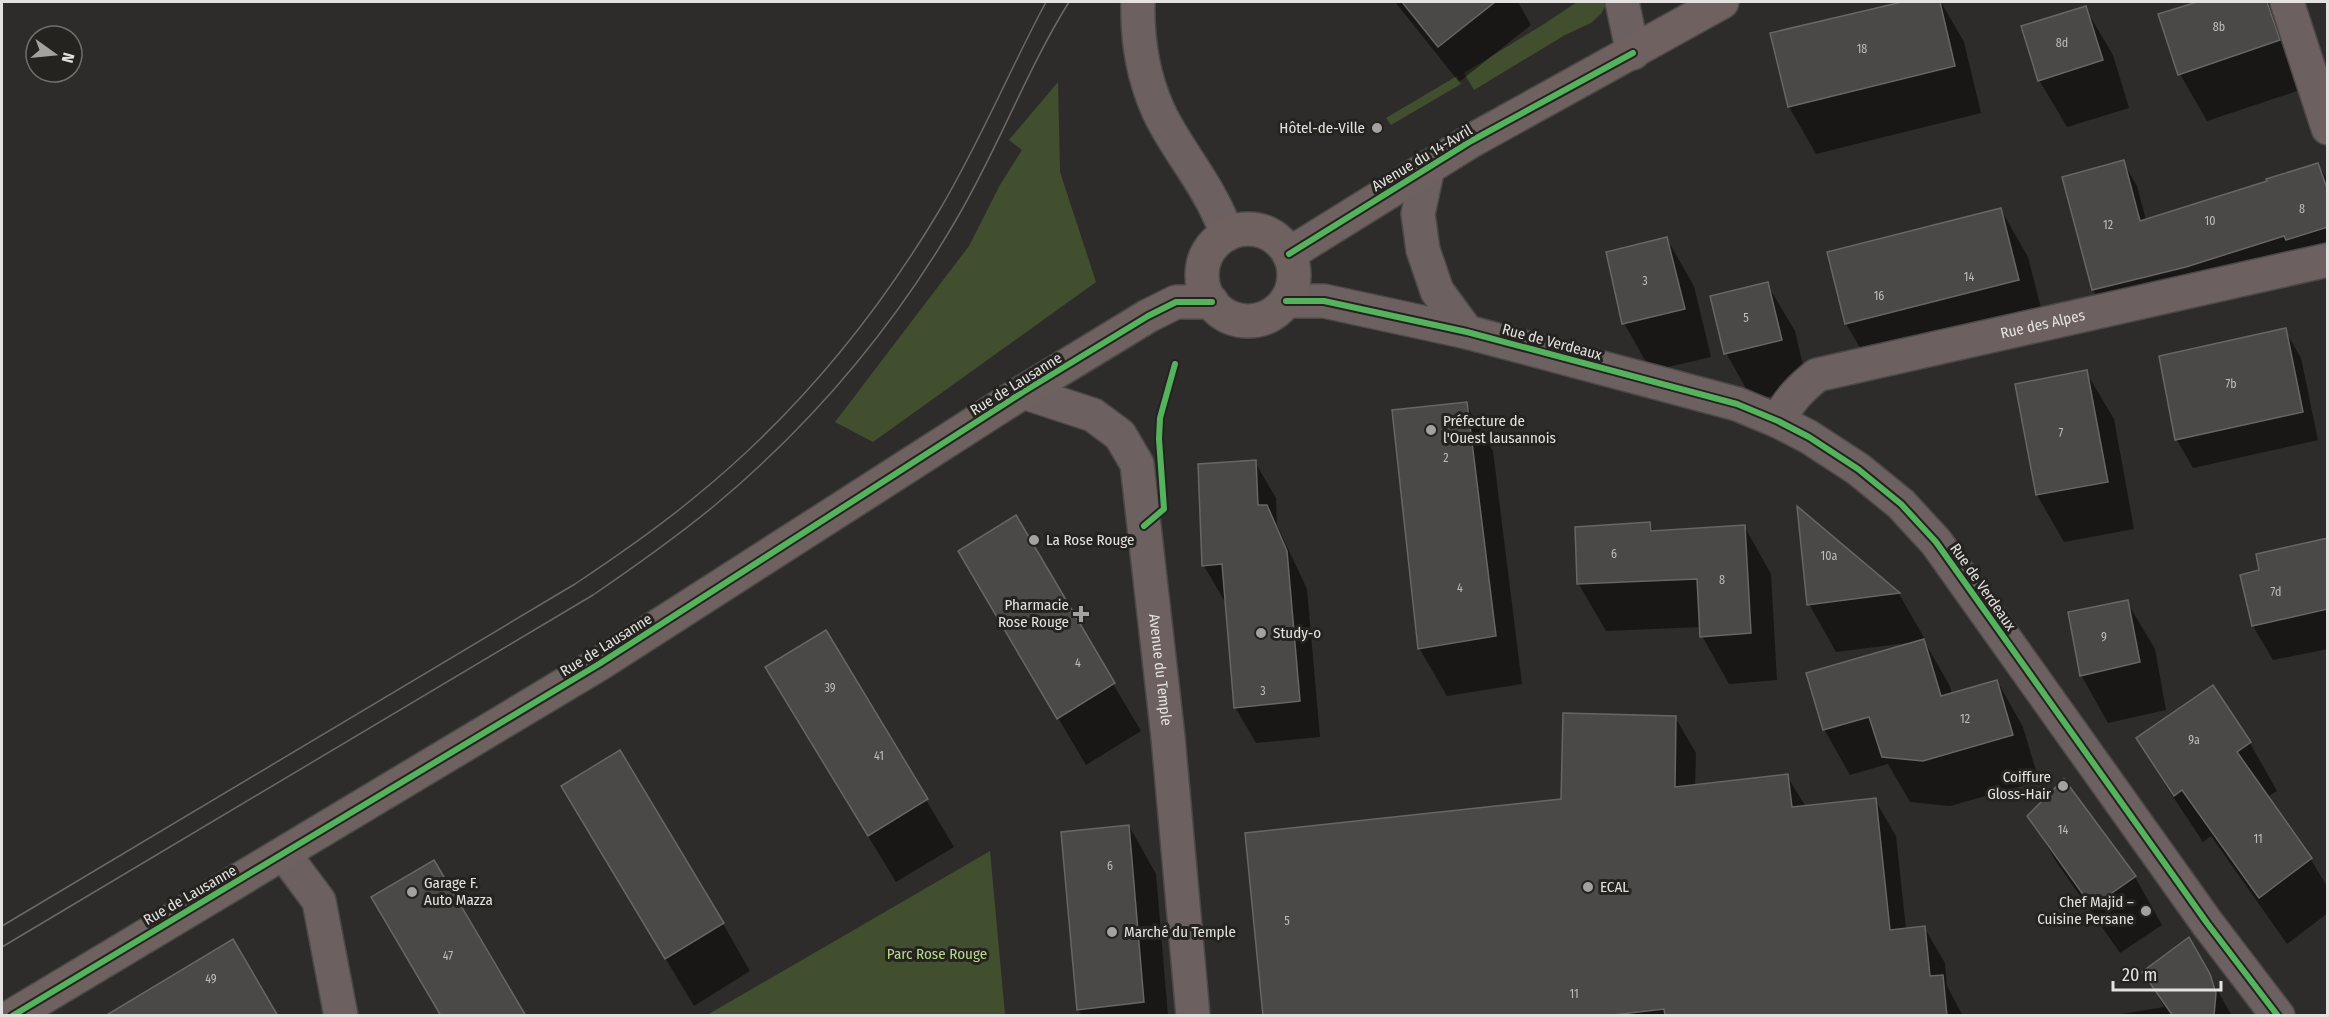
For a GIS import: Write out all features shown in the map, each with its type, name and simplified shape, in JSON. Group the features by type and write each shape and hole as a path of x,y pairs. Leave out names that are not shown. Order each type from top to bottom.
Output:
{"main road":[{"name":"Avenue du 14-Avril","path":"1289,254 1428,167 1722,2"},
{"path":"1242,230 1263,232 1281,243 1289,254 1294,278 1292,290 1286,301 1267,317 1255,321 1231,318 1212,302 1205,291 1204,264 1213,247 1228,234 1242,230"},
{"name":"Rue de Lausanne","path":"12,1016 98,962 284,854 599,664 1023,392 1148,316 1176,302 1212,302"}],"street":[{"path":"1138,2 1137,29 1146,76 1157,108 1169,133 1209,195 1228,234"},
{"path":"1622,2 1633,53"},
{"path":"2287,2 2328,128"},
{"path":"1428,167 1418,214 1423,249 1437,291 1467,332"},
{"name":"Rue des Alpes","path":"1778,421 1792,397 1817,375 2328,260"},
{"name":"Rue de Verdeaux","path":"1286,301 1324,301 1467,332 1717,398 1778,421 1809,437 1858,469 1901,504 1936,542 2207,923 2278,1016"},
{"name":"Avenue du Temple","path":"1023,392 1093,415 1120,435 1137,464 1168,737 1193,1016"},
{"path":"284,854 319,901 341,1016"}],"green space":[{"path":"1577,2 1607,2 1601,14 1591,23 1565,35 1474,90 1464,73"},
{"path":"1457,76 1461,84 1391,125 1386,118"},
{"path":"1058,82 1060,172 1096,282 873,442 835,422 969,246 1000,185 1022,150 1009,140"},
{"name":"Parc Rose Rouge","path":"990,851 1005,1015 707,1015"}],"building":[{"path":"1402,2 1495,2 1438,47"},
{"path":"1902,2 1940,2 1955,66 1788,107 1770,33"},
{"path":"2197,2 2267,2 2280,40 2178,75 2158,14"},
{"path":"2086,6 2103,60 2038,81 2021,26"},
{"path":"2124,160 2140,221 2318,163 2328,191 2328,227 2286,240 2284,236 2186,267 2092,290 2062,177"},
{"path":"2001,208 2019,280 1845,324 1827,252"},
{"path":"1667,237 1685,309 1622,324 1606,252"},
{"path":"1768,282 1782,340 1724,354 1710,296"},
{"path":"2286,328 2303,412 2175,440 2159,356"},
{"path":"2087,370 2108,482 2036,495 2015,384"},
{"path":"1467,402 1496,636 1418,649 1392,410"},
{"name":"Study-o","path":"1256,460 1258,505 1267,505 1287,551 1300,701 1234,708 1222,564 1202,566 1198,464"},
{"path":"1797,506 1900,593 1807,605"},
{"path":"1016,515 1115,683 1057,719 958,551"},
{"path":"1650,522 1651,531 1745,525 1751,633 1700,637 1697,579 1577,584 1575,527"},
{"path":"2328,538 2328,609 2252,626 2240,575 2259,570 2256,554"},
{"path":"2128,600 2140,662 2080,676 2068,612"},
{"path":"826,630 928,799 868,836 765,667"},
{"path":"1924,639 1941,696 1997,680 2013,735 1923,761 1882,757 1869,717 1823,730 1806,673"},
{"path":"2213,685 2251,742 2237,752 2312,858 2259,898 2182,790 2174,796 2136,738"},
{"name":"ECAL","path":"1563,713 1676,716 1675,787 1788,774 1792,807 1876,798 1890,930 1925,926 1930,976 1943,975 1947,1016 1665,1016 1664,1009 1604,1016 1263,1016 1245,833 1561,799"},
{"path":"620,750 724,923 665,959 561,786"},
{"path":"2064,779 2136,876 2092,907 2027,816"},
{"path":"1129,825 1144,1002 1077,1010 1061,832"},
{"path":"434,860 526,1016 441,1016 371,897"},
{"path":"2189,937 2210,974 2216,993 2214,1016 2173,1016 2142,972"},
{"path":"233,939 278,1016 105,1016"}],"tram line":[{"path":"2,926 575,584 667,519 732,465 799,399 830,364 888,290 939,211 967,160 1046,2"},
{"path":"2,947 593,595 714,506 783,443 816,409 877,337 905,299 971,193 1039,55 1069,2"}],"cycle path":[{"path":"1289,254 1471,141 1633,53"},
{"path":"1286,301 1324,301 1467,332 1737,404 1809,437 1858,469 1901,504 1936,542 2207,923 2278,1016"},
{"path":"12,1016 599,664 1023,392 1148,316 1176,302 1212,302"},
{"path":"1144,526 1164,509 1159,439 1160,418 1175,364"}],"place":[{"name":"Hôtel-de-Ville","path":"1377,128"},
{"name":"Préfecture de l'Ouest lausannois","path":"1431,430"},
{"name":"La Rose Rouge","path":"1034,540"},
{"name":"Pharmacie Rose Rouge","path":"1081,614"},
{"name":"Study-o","path":"1261,633"},
{"name":"Coiffure Gloss-Hair","path":"2063,786"},
{"name":"ECAL","path":"1588,887"},
{"name":"Garage F. Auto Mazza","path":"412,892"},
{"name":"Chef Majid – Cuisine Persane","path":"2146,911"},
{"name":"Marché du Temple","path":"1112,932"}]}
